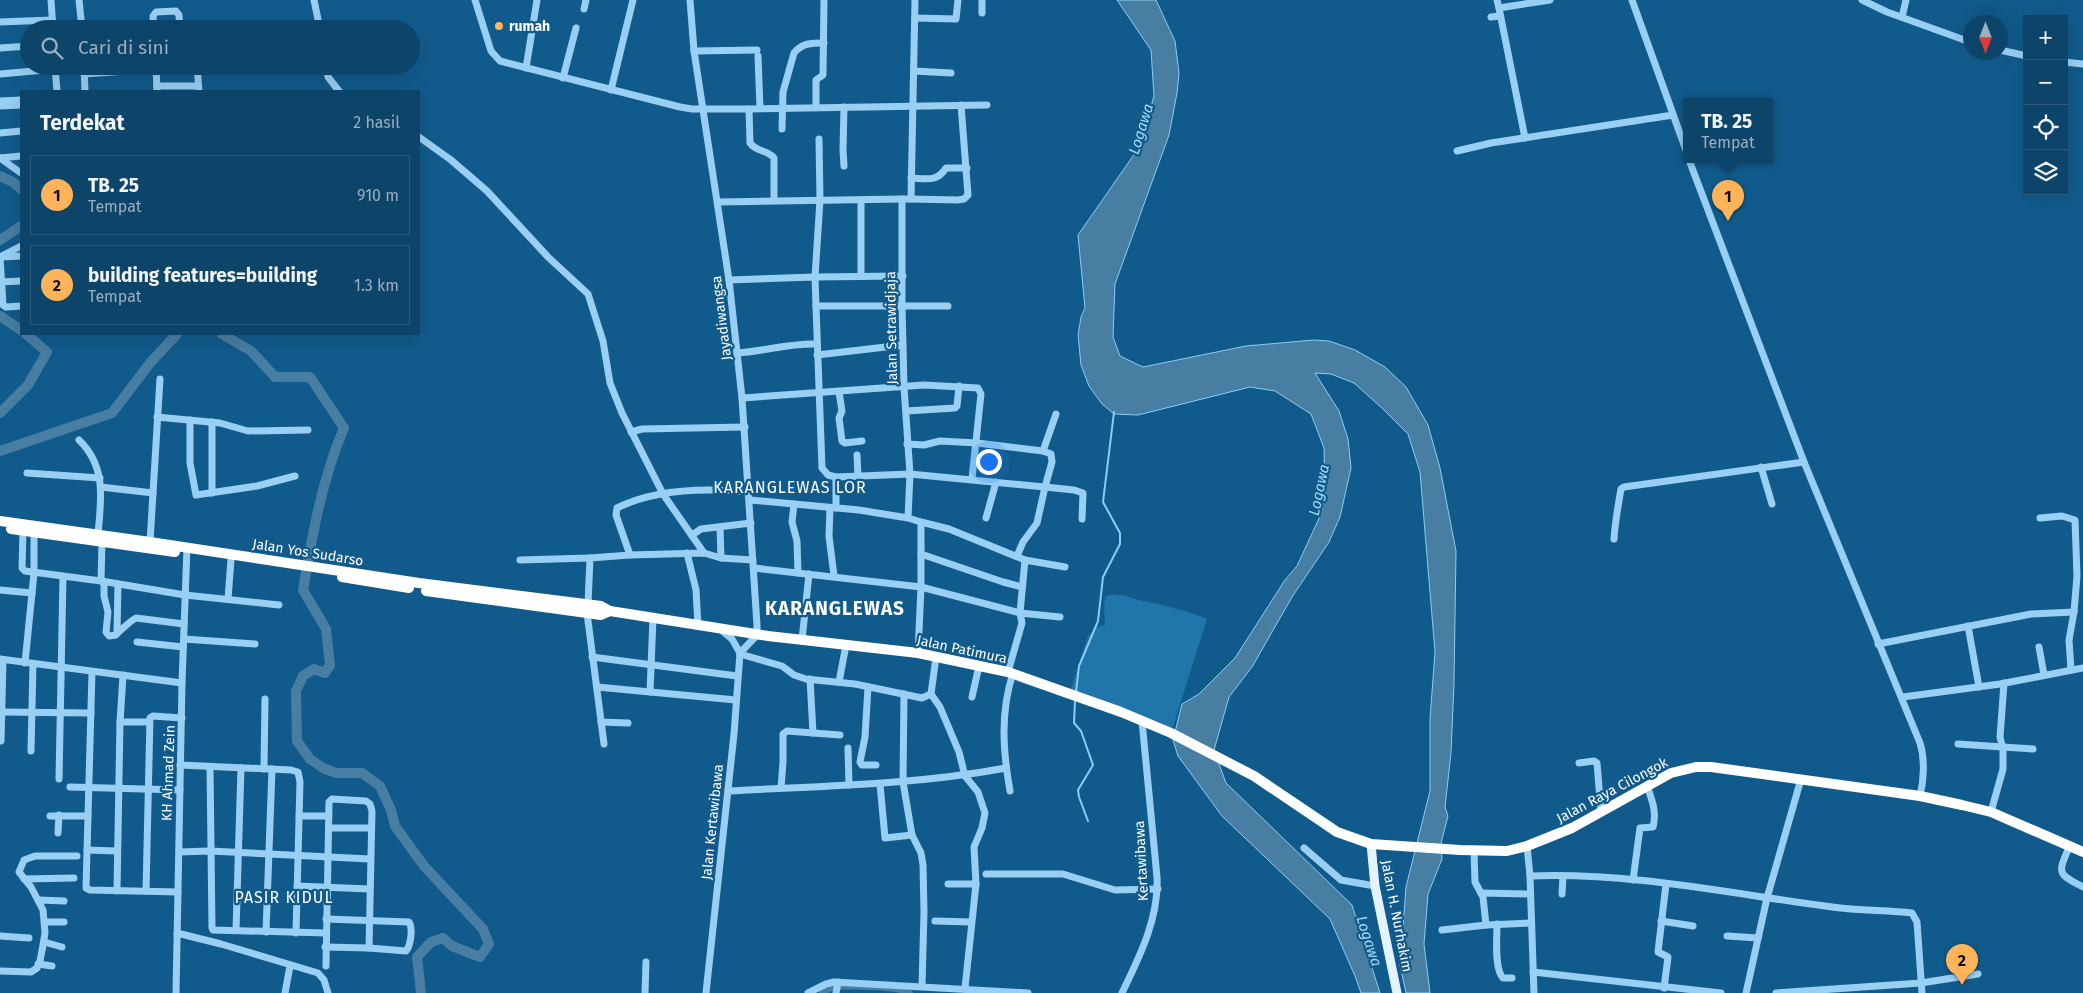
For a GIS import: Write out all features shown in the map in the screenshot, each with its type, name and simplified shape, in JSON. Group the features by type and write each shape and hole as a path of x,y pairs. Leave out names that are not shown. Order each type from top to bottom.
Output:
{"highway":[{"name":"Jalan Yos Sudarso","path":"0,521 100,538 587,609 601,606 610,612 757,635"},
{"name":"Jalan Yos Sudarso","path":"0,528 34,533 150,542 231,560 277,564"},
{"name":"Jalan Patimura","path":"757,635 918,653 1011,673 1068,692 1156,726"},
{"name":"Jalan Raya Cilongok","path":"1156,726 1254,776 1337,832 1370,844 1474,851 1507,851 1527,846 1565,831 1671,773 1696,767 1711,767 1920,796 1990,812 2083,852"}],"main road":[{"name":"Jalan H. Nurhakim","path":"1370,844 1375,886 1397,993"}],"street":[{"path":"51,0 52,20"},
{"path":"79,0 81,20"},
{"path":"314,0 318,20"},
{"path":"475,0 495,57 508,64 680,107 702,110 987,105"},
{"path":"526,68 537,0"},
{"path":"584,8 586,0"},
{"path":"611,90 633,0"},
{"name":"Jayadiwangsa","path":"690,0 694,51 729,280 742,398 750,496 757,635"},
{"path":"816,108 816,80 823,75 824,0"},
{"path":"911,199 915,0"},
{"path":"914,18 956,20 958,0"},
{"path":"982,0 982,13"},
{"path":"1497,0 1525,138"},
{"path":"1491,17 1499,12 1550,0"},
{"path":"1632,0 1673,115 1683,133"},
{"path":"1862,0 1963,39"},
{"path":"1902,17 1906,0"},
{"path":"153,20 153,16 156,12 176,11 179,20"},
{"path":"0,22 20,21"},
{"path":"563,78 576,28"},
{"path":"782,129 784,87 794,53 797,49 809,43 824,43"},
{"path":"0,48 20,47"},
{"path":"694,51 757,53 760,108"},
{"path":"2008,52 2023,55"},
{"path":"2068,62 2083,64"},
{"path":"914,71 951,73"},
{"path":"0,74 20,72"},
{"path":"56,75 57,90"},
{"path":"84,75 85,90"},
{"path":"156,75 157,89 199,88 198,75"},
{"path":"328,75 337,90"},
{"path":"0,101 20,100"},
{"path":"0,106 20,105"},
{"path":"718,202 964,199 968,195 961,105"},
{"path":"844,107 844,166"},
{"path":"749,109 750,143 753,147 771,154 774,158 774,200"},
{"path":"1457,151 1525,138 1673,115"},
{"path":"0,133 20,131"},
{"path":"420,138 451,160 487,191 548,257 588,294 603,341 610,384 631,432 666,493 704,553"},
{"path":"819,139 820,200 815,278 822,468 828,475 836,477 910,474 1074,490 1083,494 1082,519"},
{"path":"20,156 0,158 20,172"},
{"path":"1691,163 1804,462 1922,749 1923,780 1920,796"},
{"path":"912,178 934,179 943,175 946,168 967,168"},
{"name":"Jalan Setrawidjaja","path":"902,199 904,388 910,474 908,518"},
{"path":"861,200 861,276"},
{"path":"0,258 20,247"},
{"path":"0,258 20,256"},
{"path":"0,258 2,305 8,307 20,306"},
{"path":"729,280 903,276"},
{"path":"0,282 20,280"},
{"path":"816,306 948,306"},
{"path":"737,353 765,350 789,344 818,344"},
{"path":"817,355 903,345"},
{"path":"150,542 160,379"},
{"path":"742,398 904,388 924,385 974,386 981,391 972,479"},
{"path":"906,411 955,408 957,406 959,386"},
{"path":"839,392 842,411 839,418 842,441 844,443 862,441"},
{"path":"1043,451 1056,414"},
{"path":"157,417 212,422 248,431 308,430"},
{"path":"190,420 190,464 194,493 199,496 257,486 295,476"},
{"path":"212,422 212,493"},
{"path":"631,432 642,430 745,427"},
{"path":"79,440 89,452 100,478 100,538 104,596 108,612 106,633 112,636 116,635 117,632 127,627 136,618 184,624"},
{"path":"907,444 924,445 940,441 977,443 1043,451 1050,454 1052,462 1037,524 1023,542 1017,556"},
{"path":"857,455 858,477"},
{"path":"1614,539 1615,520 1620,505 1621,489 1624,487 1804,462"},
{"path":"1761,467 1772,504"},
{"path":"27,472 100,478"},
{"path":"834,576 830,536 836,477"},
{"path":"986,518 996,482"},
{"path":"101,487 153,493"},
{"path":"630,555 616,515 616,509 619,506 666,493 723,490 794,504 908,518 949,529 1024,560 1065,568"},
{"path":"794,504 792,522 797,541 798,573"},
{"path":"2040,518 2062,516 2075,520 2077,576 2069,640 2071,670"},
{"path":"918,653 921,522"},
{"path":"692,536 700,529 751,523"},
{"path":"720,526 720,558"},
{"path":"23,531 22,568 25,571 185,595 279,605"},
{"path":"31,751 29,663 34,573 34,533"},
{"name":"KH Ahmad Zein","path":"176,993 186,550"},
{"path":"687,553 696,590 698,626"},
{"path":"520,560 704,553 720,558 753,560"},
{"path":"921,554 1022,587"},
{"path":"590,558 587,609 604,744"},
{"path":"228,599 231,560"},
{"path":"1010,791 1003,744 1005,704 1022,624 1020,613 1024,560"},
{"path":"754,568 921,587 1020,613 1060,617"},
{"path":"802,640 809,574"},
{"path":"59,778 63,577"},
{"path":"117,632 118,584"},
{"path":"0,590 32,593"},
{"path":"1878,644 2031,614 2074,612"},
{"path":"650,692 653,618"},
{"path":"1968,626 1979,687"},
{"path":"720,629 732,639 740,654 782,666 794,674 810,679 868,686 922,698 931,694"},
{"path":"740,654 757,635"},
{"path":"184,638 255,644"},
{"path":"138,642 183,647"},
{"path":"840,682 846,645"},
{"path":"2039,647 2044,675"},
{"name":"Jalan Kertawibawa","path":"706,993 728,791 740,654"},
{"path":"592,657 738,676"},
{"path":"936,657 931,694 940,707 954,740 965,776 978,792 985,813 982,828 974,847 976,884 965,988"},
{"path":"1,741 2,659 182,683"},
{"path":"972,697 978,666"},
{"path":"1902,697 2004,683 2083,668"},
{"path":"92,672 86,888 90,890 178,892"},
{"path":"117,891 118,787 123,675"},
{"path":"810,679 813,733"},
{"path":"1990,812 2002,774 2003,746 2000,736 2004,683"},
{"path":"868,686 865,737 860,762 862,765 876,765"},
{"path":"597,687 736,700"},
{"path":"904,694 903,782 912,835 921,853 923,865 922,986"},
{"path":"265,699 268,769 266,932"},
{"path":"1,712 90,713"},
{"path":"146,891 150,717 182,718"},
{"name":"Kertawibawa","path":"1122,993 1152,923 1156,910 1158,889 1142,721"},
{"path":"120,722 149,722"},
{"path":"601,722 628,723"},
{"path":"781,788 784,762 783,734 787,731 840,734"},
{"path":"1958,744 2033,749"},
{"path":"848,748 849,785"},
{"path":"1579,762 1597,763 1601,812"},
{"path":"180,765 298,772 299,816 296,933"},
{"path":"210,767 211,926 213,930 326,933"},
{"path":"236,930 241,768"},
{"path":"728,791 880,784 965,776 1006,768"},
{"path":"1746,993 1767,898 1801,780"},
{"path":"880,784 885,838 912,835"},
{"path":"1633,880 1640,828 1653,827 1654,821 1654,810 1647,786"},
{"path":"70,787 180,790"},
{"path":"326,966 329,802 332,799 366,801 370,804 372,811 369,948"},
{"path":"58,833 59,815"},
{"path":"50,816 88,816"},
{"path":"299,816 329,816"},
{"path":"329,828 371,828"},
{"path":"1527,846 1530,876 1534,993"},
{"path":"2070,846 2062,864 2061,872 2064,876 2083,887"},
{"path":"1304,848 1341,880 1375,886"},
{"path":"87,850 117,851"},
{"path":"179,852 210,851 370,859"},
{"path":"1474,851 1475,882 1484,902 1486,925"},
{"path":"0,971 31,972 38,964 44,942 45,922 38,900 20,872 21,865 29,857 77,856"},
{"path":"986,874 1063,874 1115,890 1158,889"},
{"path":"1530,876 1633,880 1845,909 1912,913 1917,922 1922,993"},
{"path":"1562,894 1563,876"},
{"path":"24,879 74,878"},
{"path":"948,884 976,884"},
{"path":"1664,988 1668,957 1658,952 1666,884"},
{"path":"297,886 369,889"},
{"path":"1481,893 1530,894"},
{"path":"38,900 64,900"},
{"path":"325,947 406,951 409,948 412,927 409,922 369,919 326,919"},
{"path":"935,921 971,922"},
{"path":"1661,921 1693,926"},
{"path":"45,922 64,922"},
{"path":"1442,930 1497,924 1531,923"},
{"path":"1497,924 1497,954 1500,974 1503,978 1512,978"},
{"path":"177,934 215,943 318,974 324,980 328,993"},
{"path":"0,936 30,938"},
{"path":"1727,936 1758,938"},
{"path":"44,942 62,947"},
{"path":"645,993 646,962"},
{"path":"38,964 52,966"},
{"path":"285,993 290,966"},
{"path":"1533,972 1721,993"},
{"path":"1776,993 1921,983 1978,974"},
{"path":"808,993 826,984 838,989 922,986 1028,993"}],"shaded area":[{"path":"1117,0 1156,0 1175,41 1179,73 1169,135 1115,284 1113,337 1120,356 1143,367 1246,346 1314,340 1329,341 1355,350 1385,367 1406,387 1428,425 1440,468 1456,551 1451,753 1445,807 1448,816 1441,843 1442,859 1428,894 1424,944 1430,993 1406,993 1400,965 1406,887 1430,791 1430,719 1435,652 1420,472 1408,434 1354,383 1331,374 1315,373 1339,411 1348,439 1351,468 1340,517 1329,542 1292,597 1252,667 1229,697 1214,750 1226,783 1352,905 1380,993 1361,993 1330,919 1222,816 1178,756 1173,740 1182,704 1199,694 1235,658 1285,580 1297,566 1321,514 1325,493 1324,448 1311,414 1275,391 1250,387 1138,415 1114,414 1102,404 1089,386 1081,365 1078,335 1081,317 1085,308 1078,235 1140,146 1154,96 1151,50"},
{"path":"1108,595 1124,596 1182,610 1207,619 1171,733 1070,692 1088,636 1097,627 1105,625 1105,597"}],"waterway":[{"path":"0,176 13,182 20,188"},
{"path":"0,240 20,227"},
{"path":"0,316 20,329"},
{"path":"0,413 28,385 47,352 27,335"},
{"path":"0,451 112,413 150,363 176,335"},
{"path":"224,335 251,351 275,377 310,377 344,428 324,487 314,528 303,590 326,629 330,665 325,673 314,669 303,676 296,691 297,741 310,759 323,768 336,773 362,773 380,786 391,810 395,826 424,866 483,929 489,944 480,957 452,946 443,938 431,942 417,957 421,993"},
{"path":"1076,692 1079,666 1098,621 1103,577 1120,544 1120,533 1103,502 1114,412"},
{"path":"1075,700 1074,723 1081,731 1093,765 1078,790 1088,821"},
{"path":"822,993 832,988 848,987 884,988 910,993"}],"place":[{"name":"rumah","path":"499,26"},
{"name":"TB. 25","path":"1728,221"},
{"name":"building features=building","path":"1962,985"}],"district":[{"name":"KARANGLEWAS LOR","path":"790,487"},
{"name":"KARANGLEWAS","path":"835,608"},
{"name":"PASIR KIDUL","path":"284,897"}],"water label":[{"name":"Logawa","path":"1141,129"},
{"name":"Logawa","path":"1319,490"},
{"name":"Logawa","path":"1369,941"}]}
